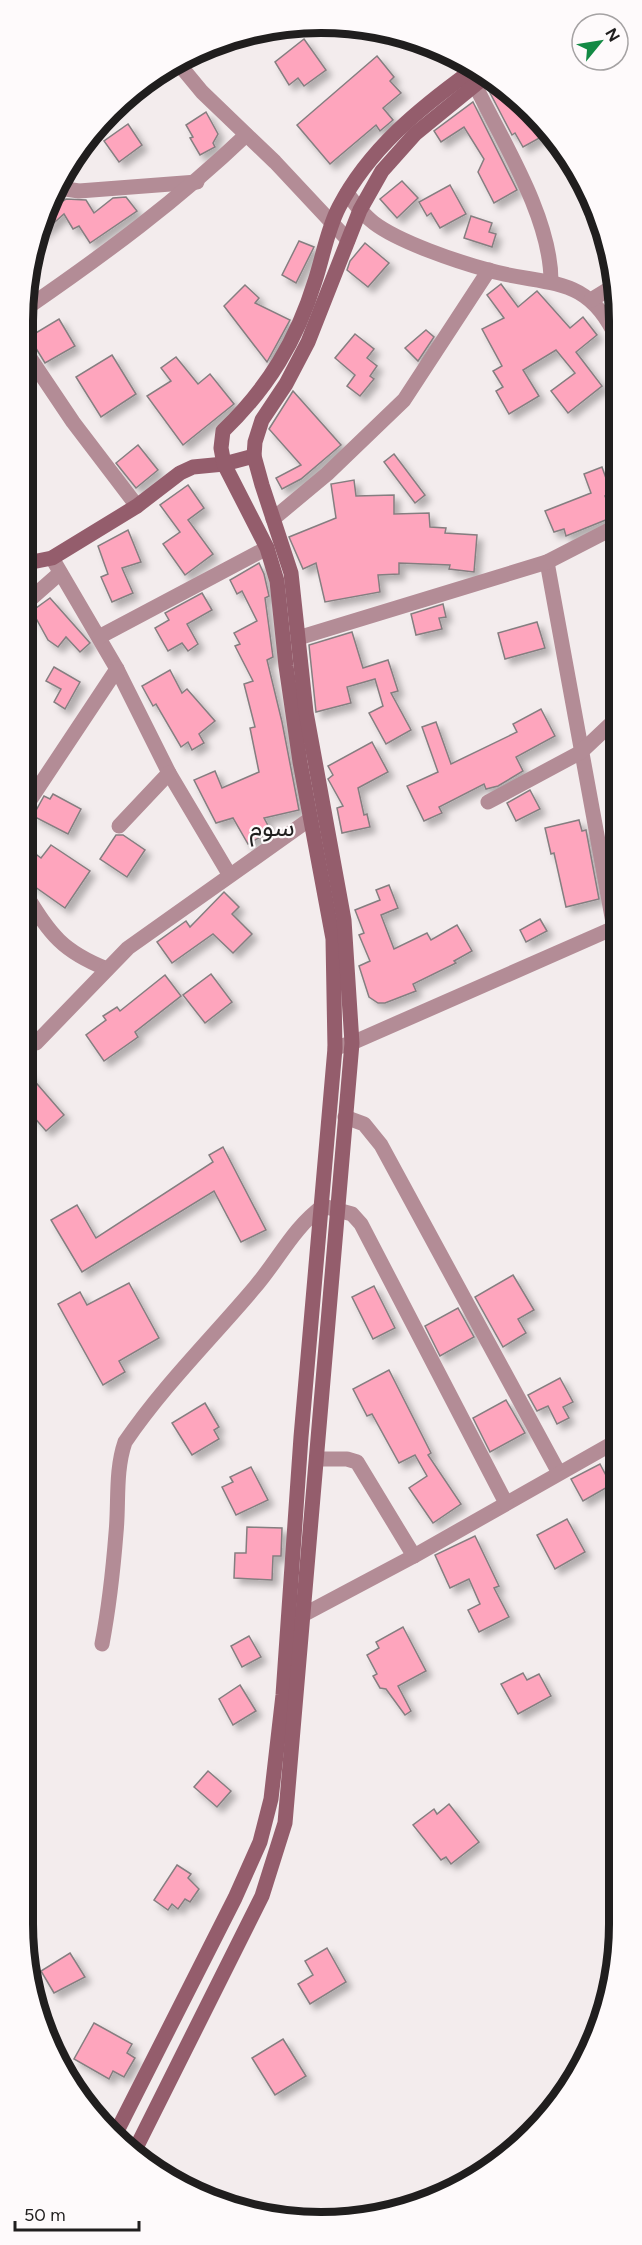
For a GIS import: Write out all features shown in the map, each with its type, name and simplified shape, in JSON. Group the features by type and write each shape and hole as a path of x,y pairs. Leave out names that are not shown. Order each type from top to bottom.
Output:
{"main road":[{"path":"137,2146 262,1896 279,1846 289,1796 317,1459 331,1208 334,1048 333,939 288,685 277,581 267,548 224,464 221,448 224,431 269,381 286,351 306,308 333,222 347,193 394,133 427,103 471,76"},
{"path":"118,2129 260,1842 271,1799 283,1695 301,1437 345,1117 352,1043 344,920 306,712 291,573 254,456 259,425 292,375 308,342 360,210 382,171 396,153 472,77"},
{"path":"33,562 52,558 137,506 180,473 205,464 224,464 254,456"},
{"path":"260,1842 279,1846"}],"street":[{"path":"183,69 348,240"},
{"path":"480,81 539,218 551,260 551,281"},
{"path":"34,303 126,238 197,182 246,135"},
{"path":"66,189 79,191 197,182"},
{"path":"347,193 373,223 394,235 489,270 551,281 574,288 591,300 609,324"},
{"path":"273,519 327,474 404,400 489,270"},
{"path":"591,300 607,290"},
{"path":"33,363 137,506"},
{"path":"298,638 547,562 609,530"},
{"path":"99,637 267,548"},
{"path":"52,558 117,669 170,773 229,874"},
{"path":"547,562 609,897"},
{"path":"33,597 60,573"},
{"path":"33,795 117,669"},
{"path":"488,802 581,752 609,726"},
{"path":"119,826 170,773"},
{"path":"36,1043 128,948 229,874 310,819"},
{"path":"33,905 61,944 78,957 107,969"},
{"path":"334,1048 352,1043 609,931"},
{"path":"345,1117 364,1124 381,1145 559,1473"},
{"path":"102,1644 116,1544 120,1455 125,1442 149,1410 257,1285 298,1227 331,1208 357,1218 365,1231 506,1503"},
{"path":"303,1615 414,1556 609,1445"},
{"path":"317,1459 347,1459 357,1462 414,1556"}],"building":[{"path":"304,39 326,70 304,86 298,78 289,85 275,62"},
{"path":"377,56 394,77 390,81 401,93 383,108 393,120 380,131 376,125 330,164 297,125"},
{"path":"488,89 511,104 542,137 523,147 515,133 512,135"},
{"path":"473,102 517,190 494,203 478,172 484,159 464,127 441,142 434,131"},
{"path":"206,112 218,134 213,143 215,147 200,155 190,138 193,137 186,125"},
{"path":"128,124 142,145 119,162 104,141"},
{"path":"402,181 418,198 397,218 380,199"},
{"path":"450,185 466,214 440,228 431,213 427,216 419,202"},
{"path":"126,197 137,211 90,243 79,226 73,229 64,214 48,228 59,203 66,199 86,200 94,213 113,198"},
{"path":"471,216 492,223 489,232 496,234 492,247 464,238"},
{"path":"299,241 314,247 296,283 282,275"},
{"path":"365,243 389,263 368,287 347,270 350,261"},
{"path":"501,284 518,307 537,291 570,328 583,317 597,335 576,352 602,386 568,413 551,391 575,373 556,350 523,370 539,396 509,414 496,391 503,387 493,371 502,366 482,329 504,318 487,295"},
{"path":"245,285 259,298 255,303 290,320 267,362 224,306"},
{"path":"59,319 75,346 45,363 33,344 33,335"},
{"path":"426,330 434,337 418,361 405,348"},
{"path":"355,334 374,349 367,358 377,366 370,376 374,379 360,396 347,386 355,375 335,358"},
{"path":"112,355 136,394 101,417 76,377"},
{"path":"176,357 198,384 210,374 234,404 183,445 147,396 171,381 161,368"},
{"path":"293,391 341,445 301,479 282,489 276,478 301,465 269,429"},
{"path":"138,445 158,470 136,488 116,463"},
{"path":"394,454 425,495 415,503 384,462"},
{"path":"602,467 607,481 609,480 609,494 605,496 609,506 609,519 566,536 564,529 554,532 545,511 591,493 584,474"},
{"path":"354,480 356,496 394,495 394,514 429,513 430,527 446,528 445,533 477,535 474,572 449,569 450,565 399,563 399,574 378,575 380,592 325,602 316,563 303,569 289,537 336,518 331,484"},
{"path":"188,485 204,508 188,520 213,554 185,575 163,544 180,532 160,505"},
{"path":"128,530 141,562 122,568 133,593 112,602 101,577 108,574 98,546"},
{"path":"259,563 269,596 265,598 273,657 267,660 299,810 264,818 271,831 248,844 233,818 216,823 194,780 215,771 222,788 259,772 250,728 255,727 244,684 253,681 235,646 240,644 234,633 257,621 242,591 237,594 230,580"},
{"path":"202,593 212,610 187,624 198,644 188,651 182,643 168,651 155,628 169,620 165,613"},
{"path":"50,598 90,643 80,652 66,637 58,647 48,640 33,610"},
{"path":"443,604 446,617 439,618 442,629 416,635 411,614"},
{"path":"537,622 545,648 505,659 498,633"},
{"path":"352,632 363,668 388,660 398,691 391,693 411,730 386,744 369,713 383,706 375,679 347,687 351,703 316,712 309,645"},
{"path":"54,667 80,682 65,709 54,702 61,689 46,681"},
{"path":"170,670 182,693 187,689 215,721 199,734 204,743 192,750 188,742 181,747 156,704 153,706 142,686"},
{"path":"541,709 555,736 516,757 523,771 498,786 486,789 484,784 439,807 442,813 424,821 407,786 438,772 422,727 436,722 451,764 517,732 513,724"},
{"path":"372,742 388,772 358,788 364,815 367,814 370,827 342,833 337,808 343,806 328,779 333,775 328,766"},
{"path":"530,790 540,809 516,821 507,803"},
{"path":"53,794 81,809 68,834 33,816 44,796 50,799"},
{"path":"579,820 582,831 586,830 599,899 566,907 554,853 551,854 545,828"},
{"path":"116,835 123,835 145,850 127,877 100,859"},
{"path":"51,845 90,871 65,908 33,885 33,852 41,858"},
{"path":"389,885 398,908 381,915 394,949 427,933 431,940 457,925 472,951 454,961 456,963 413,984 416,991 385,1003 378,1003 369,997 359,966 370,961 359,935 364,933 355,910 380,900 376,890"},
{"path":"224,892 239,907 232,914 252,934 233,953 213,934 172,963 157,942 186,921 190,927"},
{"path":"540,919 547,931 526,942 520,930"},
{"path":"211,974 232,1002 205,1023 183,995"},
{"path":"165,975 181,996 135,1032 138,1037 104,1061 86,1035 106,1020 103,1016 117,1007 120,1011"},
{"path":"33,1079 64,1115 46,1131 33,1116"},
{"path":"223,1147 266,1230 241,1242 214,1191 82,1272 51,1220 77,1205 96,1238 213,1162 209,1155"},
{"path":"513,1275 534,1310 518,1319 526,1333 503,1347 475,1297"},
{"path":"129,1283 159,1338 119,1361 125,1372 103,1385 58,1304 80,1292 87,1305"},
{"path":"374,1286 395,1328 373,1339 352,1297"},
{"path":"458,1308 474,1337 440,1356 425,1326"},
{"path":"389,1370 431,1453 428,1455 461,1504 433,1523 409,1488 427,1476 415,1455 399,1463 372,1414 367,1416 353,1389"},
{"path":"560,1378 573,1402 563,1407 569,1418 557,1424 548,1406 537,1411 528,1395"},
{"path":"506,1400 525,1433 490,1452 473,1418"},
{"path":"205,1403 219,1427 214,1430 219,1439 192,1455 172,1423"},
{"path":"600,1464 609,1481 609,1486 583,1501 571,1479"},
{"path":"251,1467 268,1500 236,1515 222,1487 233,1482 230,1477"},
{"path":"567,1519 585,1552 555,1569 537,1535"},
{"path":"247,1527 282,1528 281,1556 273,1556 272,1580 234,1578 235,1553 246,1553"},
{"path":"475,1536 499,1586 494,1588 509,1617 479,1632 468,1610 480,1604 469,1579 450,1588 435,1555"},
{"path":"403,1627 426,1671 398,1686 411,1711 405,1715 386,1689 380,1688 373,1676 377,1674 367,1655 379,1648 376,1642"},
{"path":"249,1636 261,1657 242,1667 231,1646"},
{"path":"523,1673 527,1680 539,1674 551,1696 518,1714 501,1684"},
{"path":"240,1685 256,1711 233,1725 219,1699"},
{"path":"208,1771 231,1791 217,1807 194,1787"},
{"path":"449,1804 479,1842 451,1864 446,1857 441,1860 413,1825 434,1809 437,1814"},
{"path":"177,1865 191,1874 188,1878 199,1889 190,1902 185,1899 178,1909 172,1904 168,1910 154,1900"},
{"path":"327,1948 346,1982 310,2004 298,1984 313,1975 305,1961"},
{"path":"70,1953 85,1977 54,1993 41,1971"},
{"path":"94,2023 132,2044 127,2053 135,2058 124,2077 113,2071 109,2079 74,2059"},
{"path":"283,2039 306,2076 275,2095 252,2058"}],"district":[{"name":"سوم","path":"272,827"}]}
